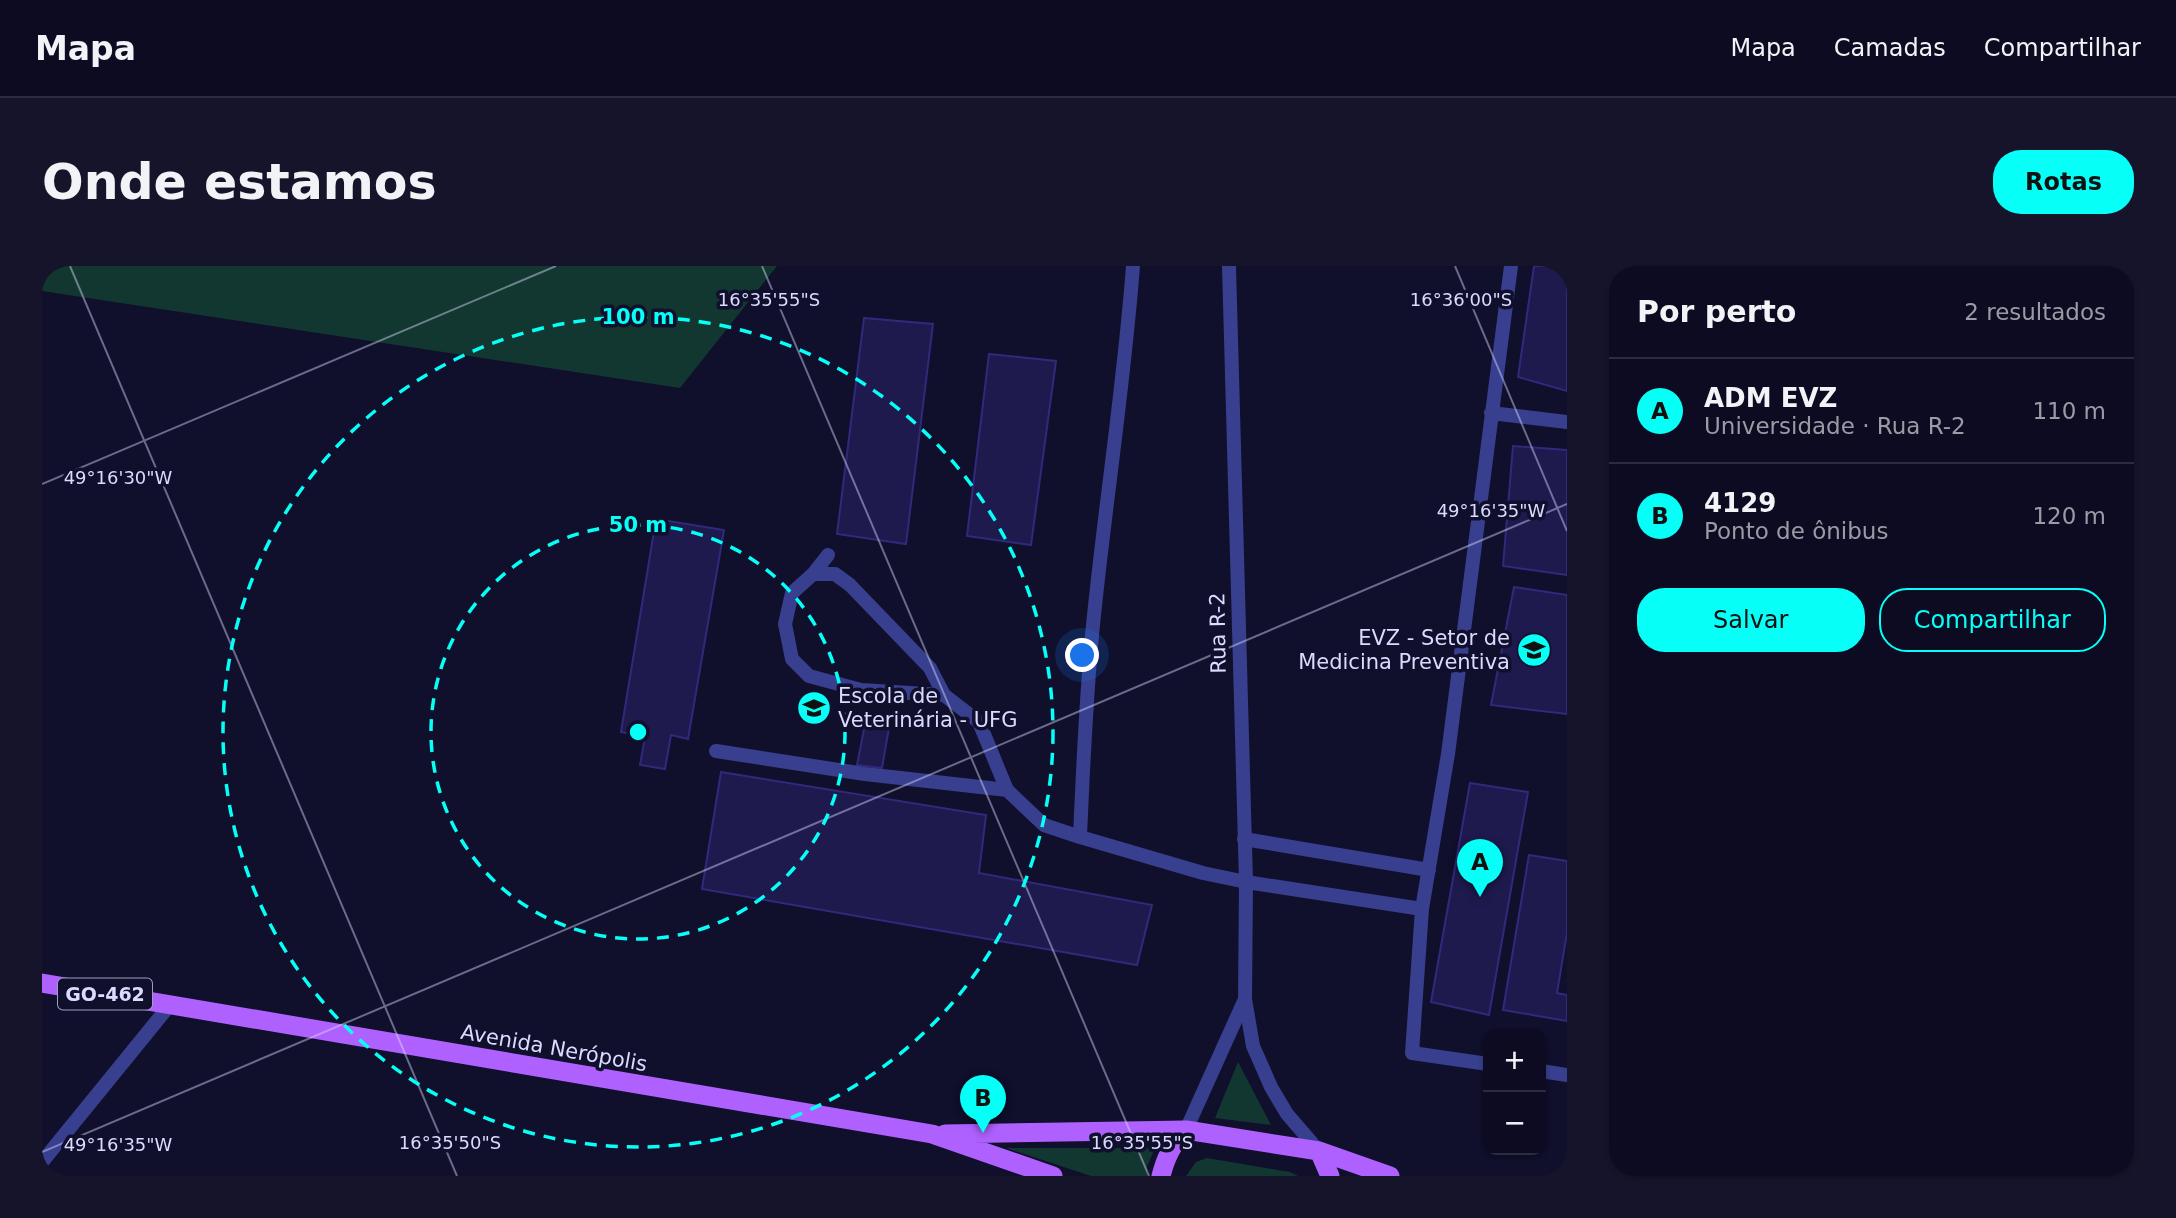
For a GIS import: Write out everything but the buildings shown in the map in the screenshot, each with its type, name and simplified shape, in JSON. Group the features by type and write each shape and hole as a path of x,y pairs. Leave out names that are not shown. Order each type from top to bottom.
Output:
{"main road":[{"name":"GO-462","path":"42,983 169,1006"},
{"name":"Avenida Nerópolis","path":"169,1006 932,1135 1053,1176"},
{"name":"Avenida Nerópolis","path":"932,1135 1186,1130 1319,1151 1390,1176"},
{"path":"1161,1176 1165,1159 1173,1144 1186,1130"},
{"path":"1319,1151 1330,1176"}],"street":[{"path":"1080,837 1085,721 1094,623 1125,370 1133,266"},
{"name":"Rua R-2","path":"1229,266 1246,882 1245,999 1253,1046 1271,1087 1287,1114 1319,1151"},
{"path":"1483,1063 1412,1053 1422,909 1448,754 1511,266"},
{"path":"1491,413 1567,422"},
{"path":"828,555 792,593 785,624 792,659 810,677 861,690 944,695"},
{"path":"813,573 835,574 850,585 930,668 944,695 979,722 1007,790 1044,825 1203,873 1422,909"},
{"path":"716,751 865,775 1007,790"},
{"path":"1244,839 1429,870"},
{"name":"Rua R-2","path":"1186,1130 1245,999"},
{"path":"42,1163 169,1006"},
{"path":"1546,1072 1567,1075"}],"green space":[{"path":"42,266 777,266 680,388 42,291"},
{"path":"1238,1062 1271,1125 1215,1118"},
{"path":"1006,1148 1155,1148 1147,1167 1147,1176 1091,1176"},
{"path":"1207,1158 1290,1172 1298,1176 1186,1176 1196,1162"}],"place":[{"name":"EVZ - Setor de Medicina Preventiva","path":"1534,650"},
{"name":"Escola de Veterinária - UFG","path":"814,708"},
{"name":"ADM EVZ","path":"1480,897"},
{"name":"4129","path":"983,1133"}]}
